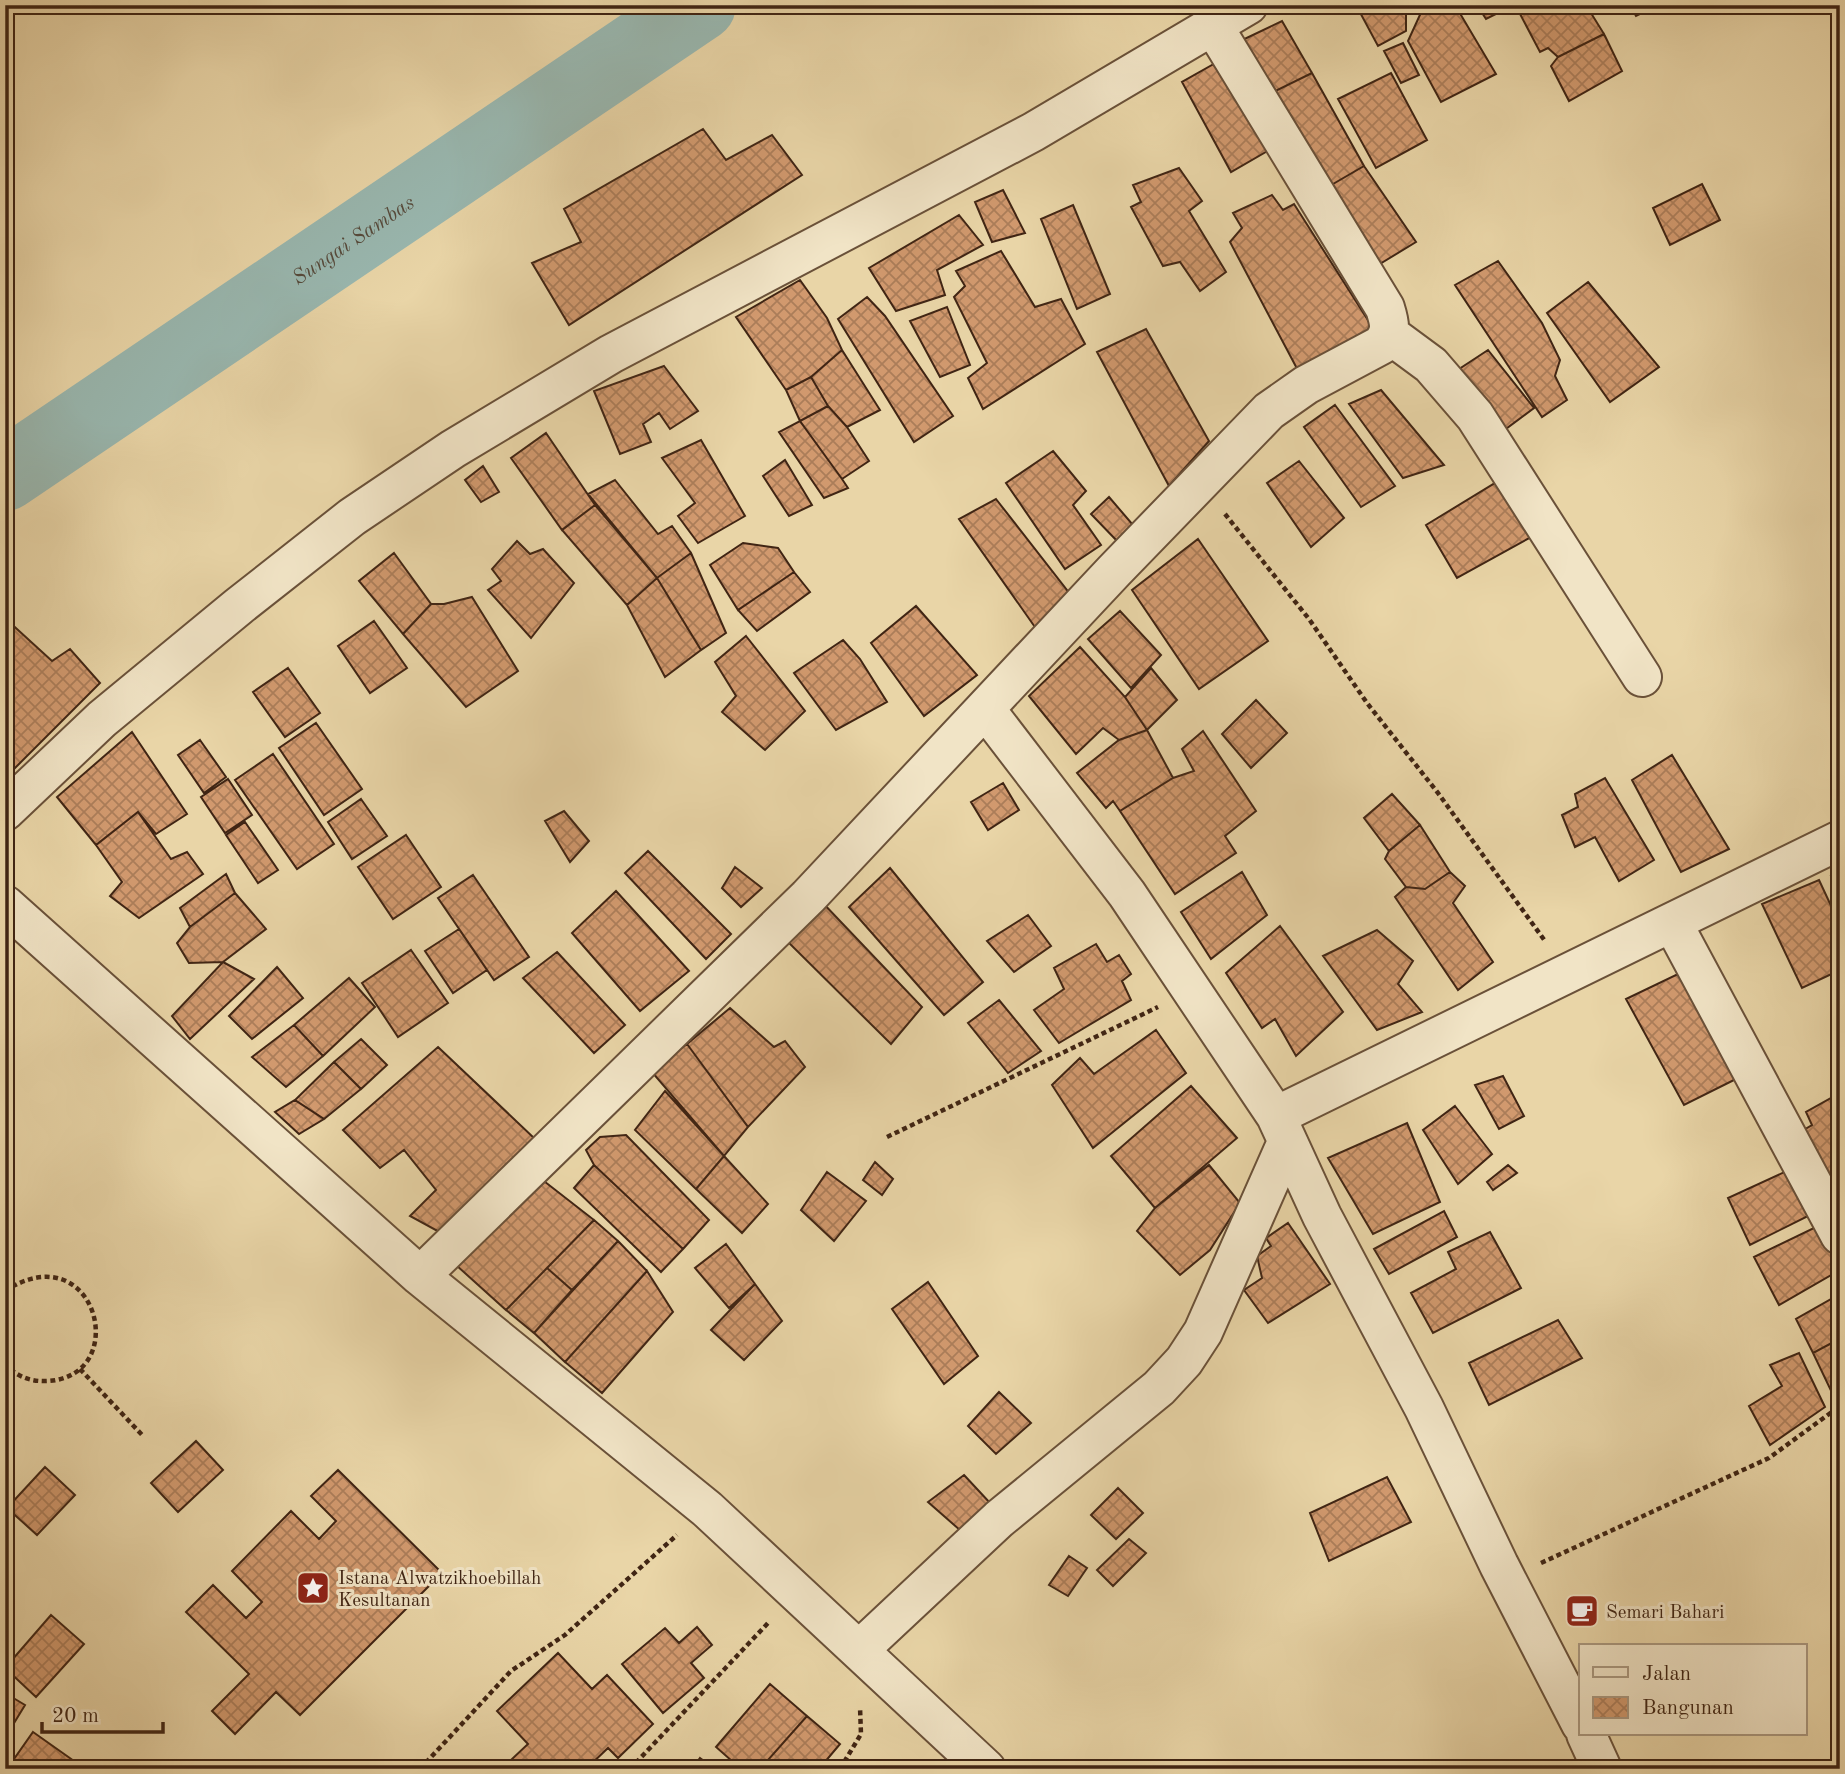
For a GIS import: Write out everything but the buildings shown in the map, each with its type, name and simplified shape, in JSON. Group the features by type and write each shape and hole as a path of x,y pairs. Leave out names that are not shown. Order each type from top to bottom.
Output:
{"street":[{"path":"5,811 102,719 239,606 352,517 453,449 611,354 1033,132 1248,5"},
{"path":"420,1276 808,897 1269,411 1306,385 1381,345 1389,334 1391,325 1385,308 1212,24"},
{"path":"1389,334 1431,365 1475,416 1642,677"},
{"path":"986,710 1127,894 1282,1129 1579,1720"},
{"path":"859,1650 999,1519 1159,1388 1184,1361 1203,1332 1282,1129 1569,972 1673,924 1840,840"},
{"path":"5,905 420,1276 707,1509 986,1769"},
{"path":"1673,924 1840,1235"},
{"path":"1587,1736 1602,1769"}],"path":[{"path":"1197,486 1222,509 1309,619 1367,703 1438,793 1569,972"},
{"path":"887,1137 1192,990"},
{"path":"5,1291 25,1278 50,1276 73,1284 90,1301 97,1325 94,1349 80,1369 60,1381 36,1382 14,1374 5,1364"},
{"path":"80,1369 144,1437"},
{"path":"1506,1579 1769,1458 1840,1406"},
{"path":"420,1769 511,1671 565,1635 707,1509"},
{"path":"630,1769 797,1592"},
{"path":"840,1769 861,1734 859,1650"}],"waterway":[{"name":"Sungai Sambas","path":"5,475 700,5"}],"place":[{"name":"Istana Alwatzikhoebillah Kesultanan","path":"313,1588"},
{"name":"Semari Bahari","path":"1582,1611"}]}
